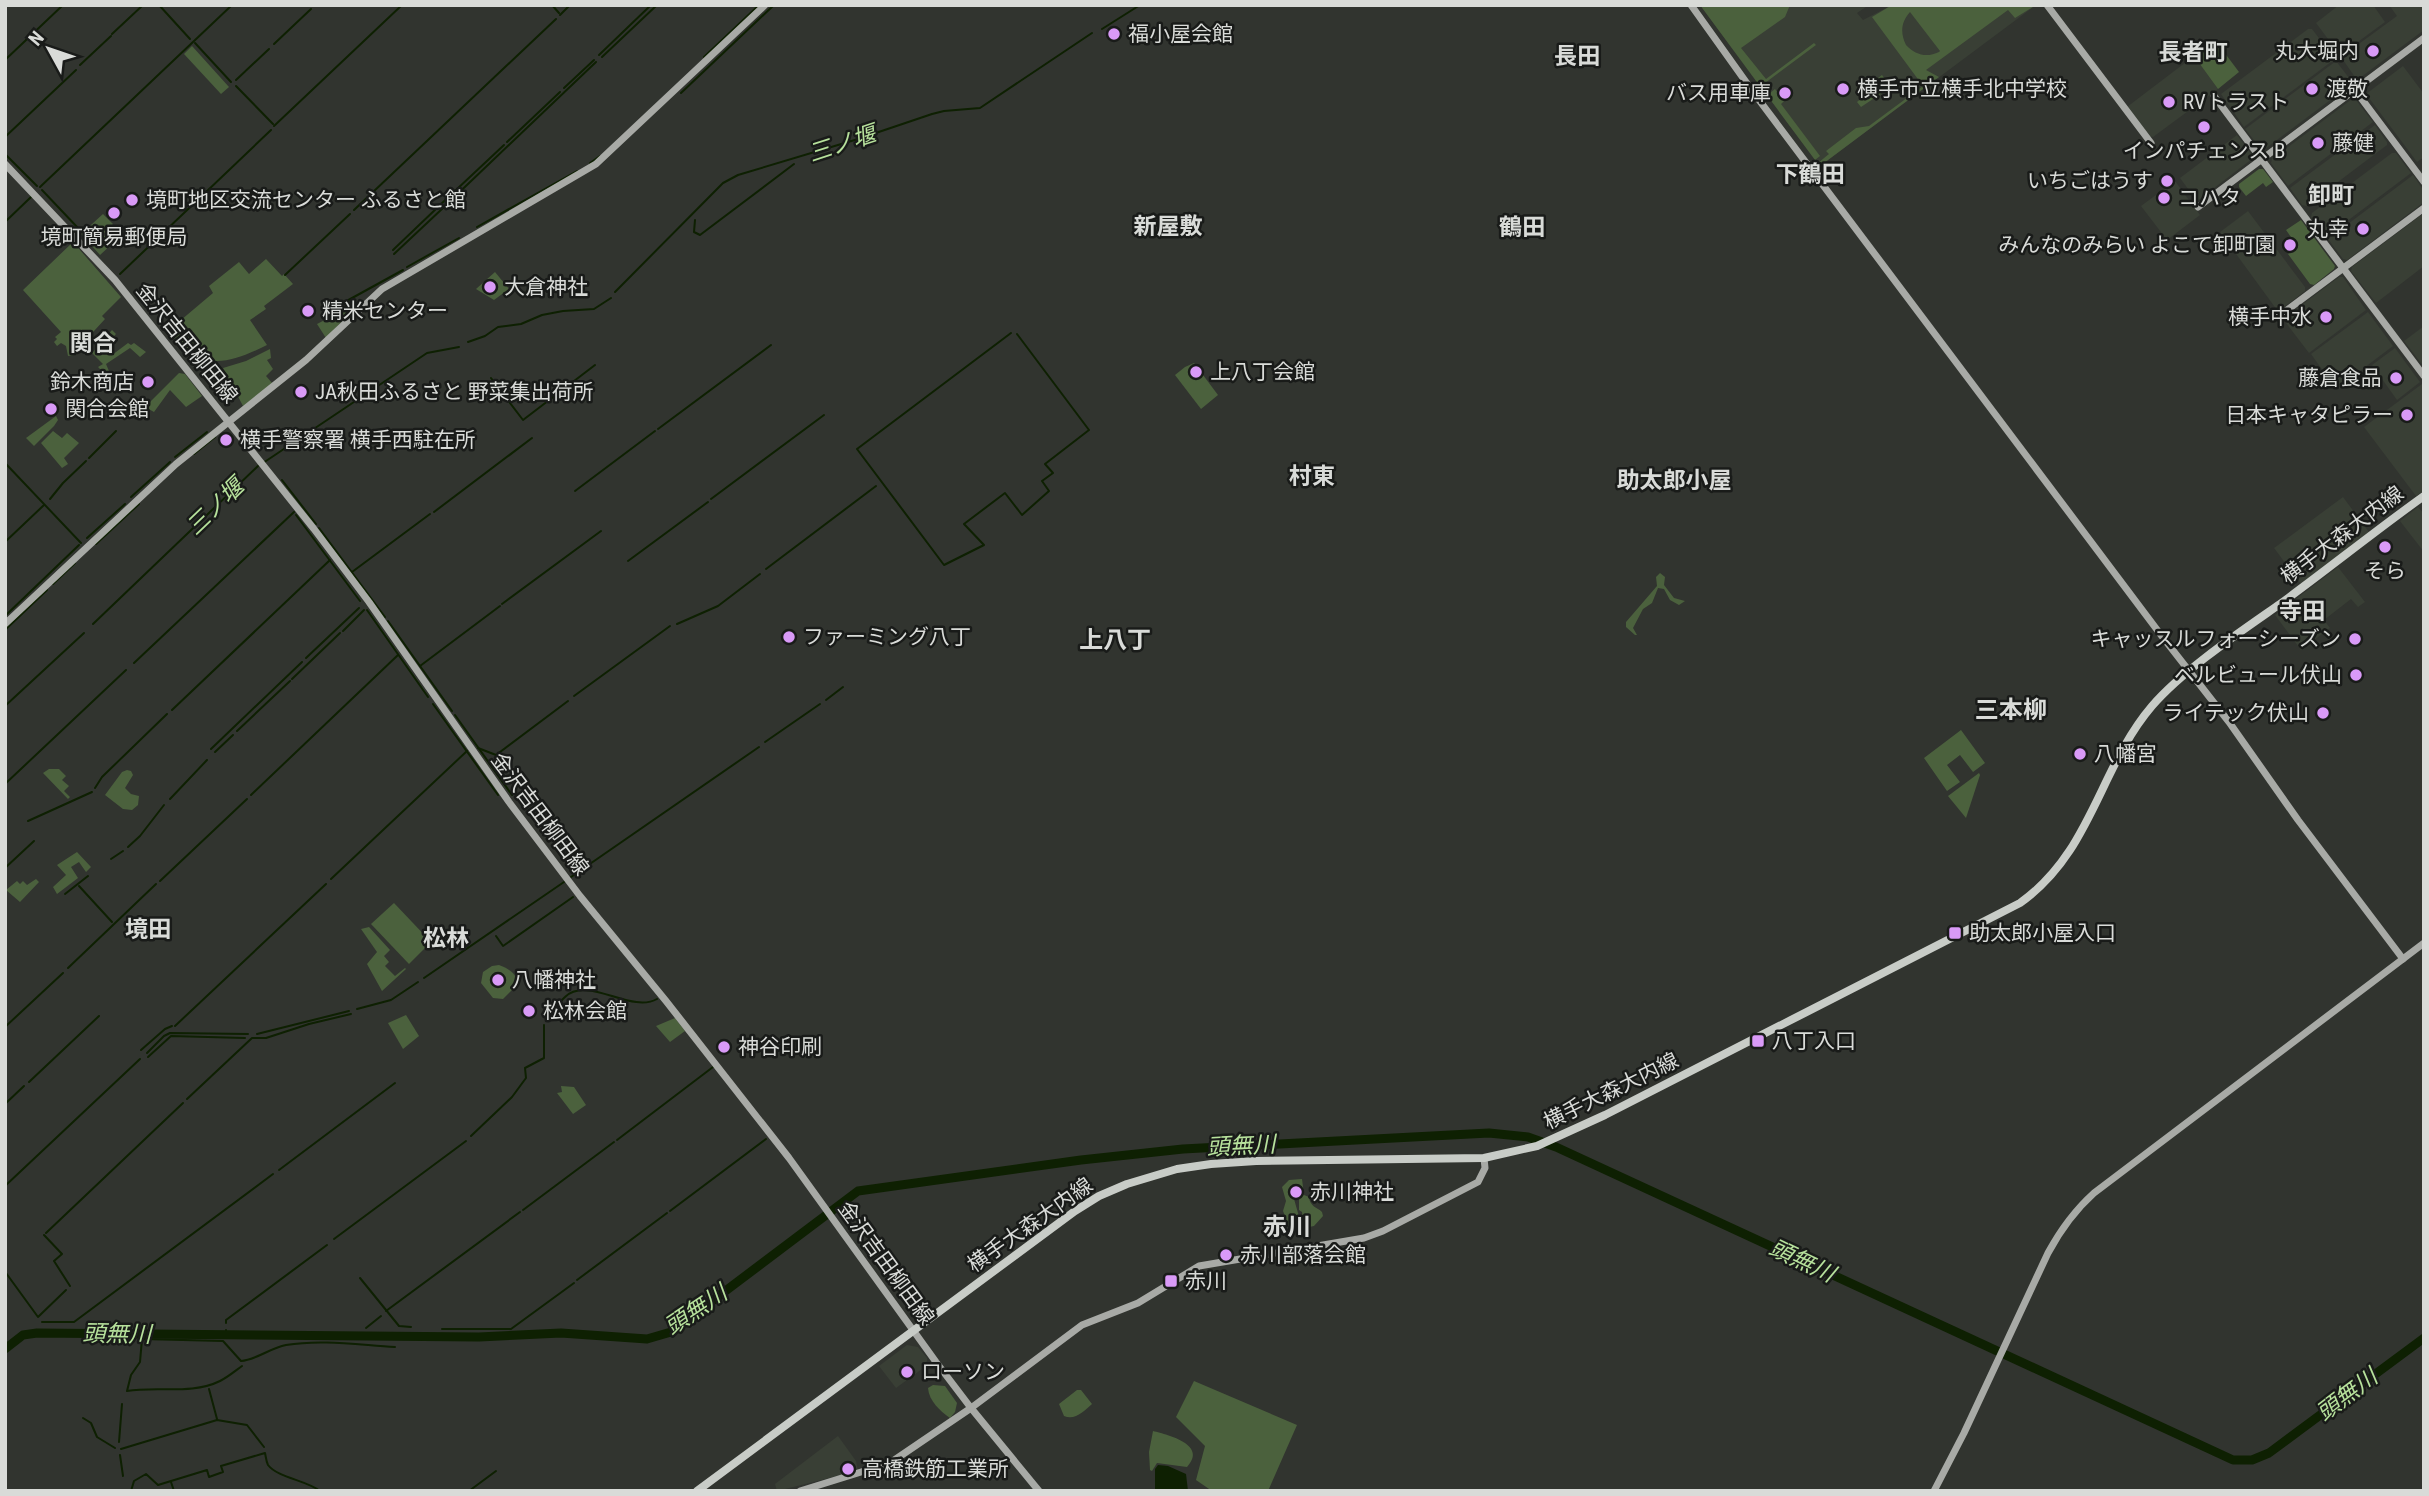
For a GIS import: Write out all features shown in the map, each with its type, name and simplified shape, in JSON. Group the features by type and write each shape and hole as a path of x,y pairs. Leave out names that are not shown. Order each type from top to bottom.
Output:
{"main road":[{"name":"横手大森大内線","path":"697,1491 1075,1211 1099,1196 1151,1176 1211,1164 1484,1158 1537,1146 1562,1136 2020,903 2036,892 2056,872 2146,714 2189,672 2424,496"}],"street":[{"path":"5,624 176,464 306,360 382,289 596,164 765,5"},
{"path":"1691,5 1756,96 2403,959"},
{"path":"2047,5 2151,143"},
{"path":"2198,207 2424,37"},
{"path":"2355,90 2424,181"},
{"path":"2214,96 2424,376"},
{"name":"金沢吉田柳田線","path":"5,164 115,280 262,464 369,602 509,802 580,896 789,1158 971,1408 1039,1491"},
{"path":"2279,316 2424,208"},
{"path":"1934,1491 2057,1237 2075,1211 2094,1193 2424,943"},
{"path":"800,1491 890,1463 971,1408 1082,1325 1138,1303 1199,1266 1364,1238 1383,1231 1478,1182 1485,1168 1484,1158"}],"shaded area":[{"name":"横手市立横手北中学校","path":"1700,5 1869,5 1857,13 1863,20 1892,5 2036,5 1820,166"},
{"path":"1700,5 1790,5 1785,17 1741,48 1766,79 1814,43 1816,45 1759,85"},
{"path":"1892,5 2036,5 2015,18 2008,10 1926,70 1939,77 1820,166 1818,163 1829,154 1826,151 1856,128 1869,126 1923,86 1872,17","holes":["1910,12 1940,51 1921,55 1906,45 1902,28"]},
{"path":"2339,5 2373,5 2385,22 2340,55 2316,23"},
{"path":"2389,5 2424,5 2424,30 2357,80 2341,57 2397,16"},
{"path":"2308,29 2312,29 2335,59 2244,127 2221,94"},
{"path":"2215,40 2239,72 2218,89 2194,56"},
{"path":"192,46 229,87 221,94 184,54"},
{"name":"RVトラスト","path":"2194,56 2218,89 2153,137 2149,136 2127,107"},
{"path":"2336,61 2353,83 2265,149 2261,149 2245,129"},
{"path":"2403,66 2424,94 2424,157 2417,162 2366,94"},
{"path":"1882,75 1891,87 1861,107 1857,102 1865,95 1866,87"},
{"path":"1775,89 1784,101 1781,104 1820,156 1815,160 1769,98"},
{"path":"2352,99 2356,100 2373,122 2288,186 2271,163 2272,159"},
{"path":"2375,125 2387,145 2306,206 2302,205 2290,188"},
{"path":"2237,135 2252,155 2252,159 2197,201 2180,178"},
{"path":"2392,153 2396,153 2411,173 2326,237 2311,217 2312,213"},
{"path":"2259,169 2263,169 2273,182 2266,187 2263,183 2246,196 2239,184"},
{"path":"2413,175 2424,191 2424,202 2347,260 2343,259 2328,239"},
{"path":"2175,181 2200,215 2167,240 2141,206"},
{"path":"2248,211 2305,287 2305,291 2280,310 2277,310 2220,232"},
{"path":"2424,213 2424,266 2376,303 2351,271 2352,267"},
{"path":"103,214 113,224 103,234 112,244 100,255 81,234"},
{"path":"2301,220 2335,266 2314,285 2310,284 2288,254 2298,247 2286,230"},
{"path":"73,242 121,297 102,316 105,319 83,343 86,346 76,355 68,356 66,346 61,343 57,346 54,342 61,332 23,290"},
{"path":"266,259 293,284 250,320 267,345 238,357 214,361 191,353 168,331 213,293 209,286 239,262 249,274"},
{"path":"495,272 509,289 494,300 476,289"},
{"path":"2339,277 2343,277 2366,310 2309,353 2283,319"},
{"path":"346,309 349,314 326,338 317,324"},
{"path":"2368,312 2393,346 2336,389 2311,354"},
{"path":"2424,326 2424,367 2404,341"},
{"path":"112,330 116,334 99,355 108,351 112,355 128,343 134,343 146,352 140,357 130,348 106,364 109,371 105,374 98,367 103,364 92,353"},
{"path":"2395,348 2420,382 2397,400 2372,365"},
{"path":"270,349 271,358 267,360 273,369 266,376 273,384 243,406 223,368 246,361"},
{"path":"1194,363 1218,395 1201,409 1175,375"},
{"path":"179,373 185,374 202,396 186,407 170,390 154,412 145,407"},
{"path":"2422,384 2424,491 2416,496 2364,427"},
{"path":"56,416 58,420 54,426 34,446 26,438"},
{"path":"53,431 62,438 67,433 79,443 64,458 68,464 62,468 41,443"},
{"path":"2343,497 2369,532 2301,584 2274,548"},
{"path":"2418,507 2424,514 2424,552 2400,521"},
{"path":"2338,567 2365,602 2358,607 2351,599 2324,620 2330,628 2301,650 2275,615"},
{"path":"1660,573 1665,577 1664,585 1674,598 1685,601 1679,605 1670,600 1664,589 1658,588 1652,603 1643,609 1633,628 1635,635 1626,627 1626,622 1657,586 1656,577"},
{"path":"1961,730 1985,763 1973,772 1960,755 1947,765 1960,782 1947,791 1924,758"},
{"path":"49,769 59,769 66,776 62,780 69,786 64,791 70,797 68,799 43,773"},
{"path":"127,770 133,775 125,788 131,794 139,796 138,805 132,810 123,809 105,795 122,772"},
{"path":"1979,773 1980,775 1966,818 1948,796"},
{"path":"77,852 91,867 86,872 79,862 71,867 78,878 57,894 53,887 66,875 57,865"},
{"path":"36,879 39,882 20,902 6,890 17,881 20,884 23,881 27,885"},
{"path":"394,903 431,942 409,964 371,924"},
{"path":"369,927 390,950 384,956 389,962 385,966 395,976 406,969 382,991 367,964 377,952 361,929"},
{"path":"499,965 516,977 518,984 503,999 493,998 481,983 483,972"},
{"path":"406,1015 419,1036 403,1049 388,1023"},
{"path":"675,1018 685,1031 670,1042 656,1026"},
{"path":"561,1086 574,1087 586,1105 573,1114 557,1093 562,1092"},
{"path":"1302,1179 1304,1195 1309,1197 1323,1216 1314,1226 1304,1228 1302,1212 1299,1210 1299,1189 1295,1185 1290,1196 1294,1199 1300,1220 1296,1229 1282,1223 1286,1201 1282,1187 1289,1180"},
{"path":"907,1345 918,1347 927,1361 922,1369 896,1388 879,1366"},
{"path":"1194,1381 1297,1425 1268,1491 1212,1491 1196,1480 1205,1446 1176,1417"},
{"path":"933,1385 945,1386 957,1403 950,1418 930,1397 928,1388"},
{"path":"1077,1390 1081,1390 1092,1404 1076,1416 1064,1416 1059,1404"},
{"path":"1153,1431 1176,1438 1190,1447 1193,1453 1187,1467 1157,1463 1152,1471 1150,1470 1149,1452"},
{"path":"838,1436 856,1461 858,1471 777,1491 775,1484"},
{"path":"1158,1465 1168,1466 1186,1474 1188,1491 1155,1491 1155,1469"}],"waterway":[{"path":"5,60 63,5"},
{"path":"112,34 143,5"},
{"path":"159,5 190,39"},
{"path":"40,187 232,5"},
{"path":"274,126 402,5"},
{"path":"552,5 559,13"},
{"path":"560,15 570,5"},
{"path":"599,55 651,5"},
{"path":"602,57 657,5"},
{"path":"704,57 759,5"},
{"path":"681,93 774,5"},
{"name":"三ノ堰","path":"1102,29 1140,5"},
{"path":"274,44 311,9"},
{"path":"354,210 556,19"},
{"name":"三ノ堰","path":"615,292 723,183 738,175 932,114 980,108 1092,33"},
{"path":"80,65 111,36"},
{"path":"195,43 231,82"},
{"path":"236,80 269,49"},
{"path":"564,88 594,60"},
{"path":"446,205 596,62"},
{"path":"5,137 76,70"},
{"path":"236,86 273,124"},
{"path":"507,142 560,92"},
{"path":"120,274 271,130"},
{"path":"440,205 504,145"},
{"path":"5,154 37,186"},
{"path":"590,163 600,156"},
{"path":"695,220 694,232 700,235 794,164"},
{"path":"477,227 577,171"},
{"path":"42,190 78,228"},
{"path":"5,222 31,197"},
{"path":"393,250 438,207"},
{"path":"394,254 443,208"},
{"path":"285,275 350,214"},
{"path":"407,267 459,238"},
{"path":"323,314 403,270"},
{"name":"三ノ堰","path":"468,342 485,336 498,327 521,324 542,315 563,311 594,309 611,298"},
{"path":"1011,333 857,449 944,565 984,545 964,524 1005,493 1022,515 1049,491 1042,481 1053,473 1045,464 1089,430 1017,334"},
{"path":"658,429 771,345"},
{"name":"三ノ堰","path":"263,463 427,353 459,347"},
{"path":"491,378 523,420 595,365"},
{"path":"711,499 824,415"},
{"path":"89,458 116,431"},
{"path":"575,491 655,431"},
{"path":"175,457 207,432"},
{"path":"194,454 215,437"},
{"path":"434,512 532,438"},
{"path":"50,499 86,461"},
{"path":"131,497 170,462"},
{"path":"6,464 81,543"},
{"name":"三ノ堰","path":"93,624 258,466"},
{"path":"282,480 316,524"},
{"path":"766,569 876,486"},
{"path":"628,561 708,502"},
{"path":"87,538 125,504"},
{"path":"96,544 139,504"},
{"path":"5,542 44,505"},
{"path":"134,663 294,512"},
{"path":"352,572 430,514"},
{"path":"296,515 360,601"},
{"path":"319,528 385,617"},
{"path":"502,604 601,531"},
{"path":"5,616 79,545"},
{"path":"172,710 330,560"},
{"path":"53,584 75,563"},
{"path":"677,624 718,606 760,574"},
{"path":"5,630 47,590"},
{"path":"420,666 500,606"},
{"path":"306,658 359,608"},
{"path":"343,631 364,610"},
{"path":"367,610 428,697"},
{"path":"388,621 452,711"},
{"path":"574,696 670,626"},
{"name":"三ノ堰","path":"5,706 84,633"},
{"path":"292,679 340,633"},
{"path":"251,795 398,655"},
{"path":"211,749 302,662"},
{"path":"5,784 126,670"},
{"path":"237,731 290,681"},
{"path":"826,700 843,687"},
{"path":"478,748 496,755 568,701"},
{"path":"433,704 498,795"},
{"path":"765,742 820,704"},
{"path":"95,788 102,777 167,714"},
{"path":"455,715 512,795"},
{"path":"215,752 233,735"},
{"path":"571,877 759,747"},
{"path":"331,879 467,751"},
{"path":"170,799 207,760"},
{"path":"28,821 92,792"},
{"path":"160,881 247,799"},
{"path":"128,847 164,805"},
{"path":"5,868 34,841"},
{"path":"111,859 123,851"},
{"path":"65,894 88,876"},
{"path":"424,978 564,882"},
{"path":"68,968 156,884"},
{"path":"175,1026 326,884"},
{"path":"79,886 112,922"},
{"path":"496,936 503,946 573,897"},
{"path":"5,1027 63,973"},
{"path":"357,1009 391,1000 418,982"},
{"path":"548,1019 562,999 574,991 597,992 635,1002 657,999"},
{"path":"257,1034 349,1011"},
{"path":"187,1099 252,1038 266,1038 351,1014"},
{"path":"29,1082 99,1016"},
{"path":"471,1136 512,1097 526,1078 525,1068 544,1058 544,1025"},
{"path":"141,1050 172,1026"},
{"path":"147,1053 170,1033 248,1034"},
{"path":"148,1057 171,1036 245,1038"},
{"path":"5,1186 140,1059"},
{"path":"617,1140 713,1067"},
{"path":"279,1170 395,1083"},
{"path":"5,1104 24,1086"},
{"path":"46,1233 183,1103"},
{"name":"頭無川","path":"5,1349 23,1335 37,1333 479,1337 561,1333 647,1339 671,1332 858,1191 1081,1160 1183,1149 1489,1133 1528,1137 1556,1147 2233,1460 2252,1460 2269,1453 2424,1338"},
{"path":"670,1211 766,1139"},
{"path":"334,1239 466,1141"},
{"path":"523,1210 614,1142"},
{"path":"42,1322 74,1322 273,1174"},
{"path":"386,1311 520,1212"},
{"path":"577,1280 667,1213"},
{"path":"44,1235 62,1254 54,1261 70,1286"},
{"path":"226,1323 226,1320 327,1245"},
{"path":"6,1273 38,1317 66,1290"},
{"path":"360,1278 399,1326 411,1327"},
{"path":"442,1329 511,1329 574,1283"},
{"path":"366,1328 381,1316"},
{"name":"頭無川","path":"226,1330 226,1335"},
{"path":"242,1366 220,1381 198,1388 127,1391 131,1375 140,1362 142,1339 223,1341 241,1361 300,1343 395,1347"},
{"path":"209,1389 217,1419"},
{"path":"119,1442 122,1404"},
{"path":"83,1418 91,1423 97,1437 115,1448"},
{"path":"121,1449 217,1420 247,1425 264,1447"},
{"path":"131,1491 134,1481 146,1474 158,1485 207,1470 209,1477 223,1472 221,1466 265,1453 268,1465 273,1469 320,1491"},
{"path":"120,1455 123,1476"},
{"path":"469,1491 496,1471"},
{"path":"171,1482 174,1491"}],"place":[{"name":"福小屋会館","path":"1114,34"},
{"name":"丸大堀内","path":"2373,51"},
{"name":"横手市立横手北中学校","path":"1843,89"},
{"name":"渡敬","path":"2312,89"},
{"name":"バス用車庫","path":"1785,93"},
{"name":"RVトラスト","path":"2169,102"},
{"name":"インパチェンス B","path":"2204,127"},
{"name":"藤健","path":"2318,143"},
{"name":"いちごはうす","path":"2167,181"},
{"name":"コハタ","path":"2164,198"},
{"name":"境町地区交流センター ふるさと館","path":"132,200"},
{"name":"境町簡易郵便局","path":"114,213"},
{"name":"丸幸","path":"2363,229"},
{"name":"みんなのみらい よこて卸町園","path":"2290,245"},
{"name":"大倉神社","path":"490,287"},
{"name":"精米センター","path":"308,311"},
{"name":"横手中水","path":"2326,317"},
{"name":"上八丁会館","path":"1196,372"},
{"name":"藤倉食品","path":"2396,378"},
{"name":"鈴木商店","path":"148,382"},
{"name":"JA秋田ふるさと 野菜集出荷所","path":"301,392"},
{"name":"関合会館","path":"51,409"},
{"name":"日本キャタピラー","path":"2407,415"},
{"name":"横手警察署 横手西駐在所","path":"226,440"},
{"name":"そら","path":"2385,547"},
{"name":"ファーミング八丁","path":"789,637"},
{"name":"キャッスルフォーシーズン","path":"2355,639"},
{"name":"ベルビュール伏山","path":"2356,675"},
{"name":"ライテック伏山","path":"2323,713"},
{"name":"八幡宮","path":"2080,754"},
{"name":"助太郎小屋入口","path":"1955,933"},
{"name":"八幡神社","path":"498,980"},
{"name":"松林会館","path":"529,1011"},
{"name":"八丁入口","path":"1758,1041"},
{"name":"神谷印刷","path":"724,1047"},
{"name":"赤川神社","path":"1296,1192"},
{"name":"赤川部落会館","path":"1226,1255"},
{"name":"赤川","path":"1171,1281"},
{"name":"ローソン","path":"907,1372"},
{"name":"高橋鉄筋工業所","path":"848,1469"}],"district":[{"name":"長者町","path":"2193,52"},
{"name":"長田","path":"1577,56"},
{"name":"下鶴田","path":"1810,174"},
{"name":"卸町","path":"2331,195"},
{"name":"新屋敷","path":"1168,226"},
{"name":"鶴田","path":"1522,227"},
{"name":"関合","path":"93,343"},
{"name":"村東","path":"1312,476"},
{"name":"助太郎小屋","path":"1674,480"},
{"name":"寺田","path":"2302,611"},
{"name":"上八丁","path":"1115,640"},
{"name":"三本柳","path":"2011,710"},
{"name":"境田","path":"148,929"},
{"name":"松林","path":"446,938"},
{"name":"赤川","path":"1287,1227"}]}
